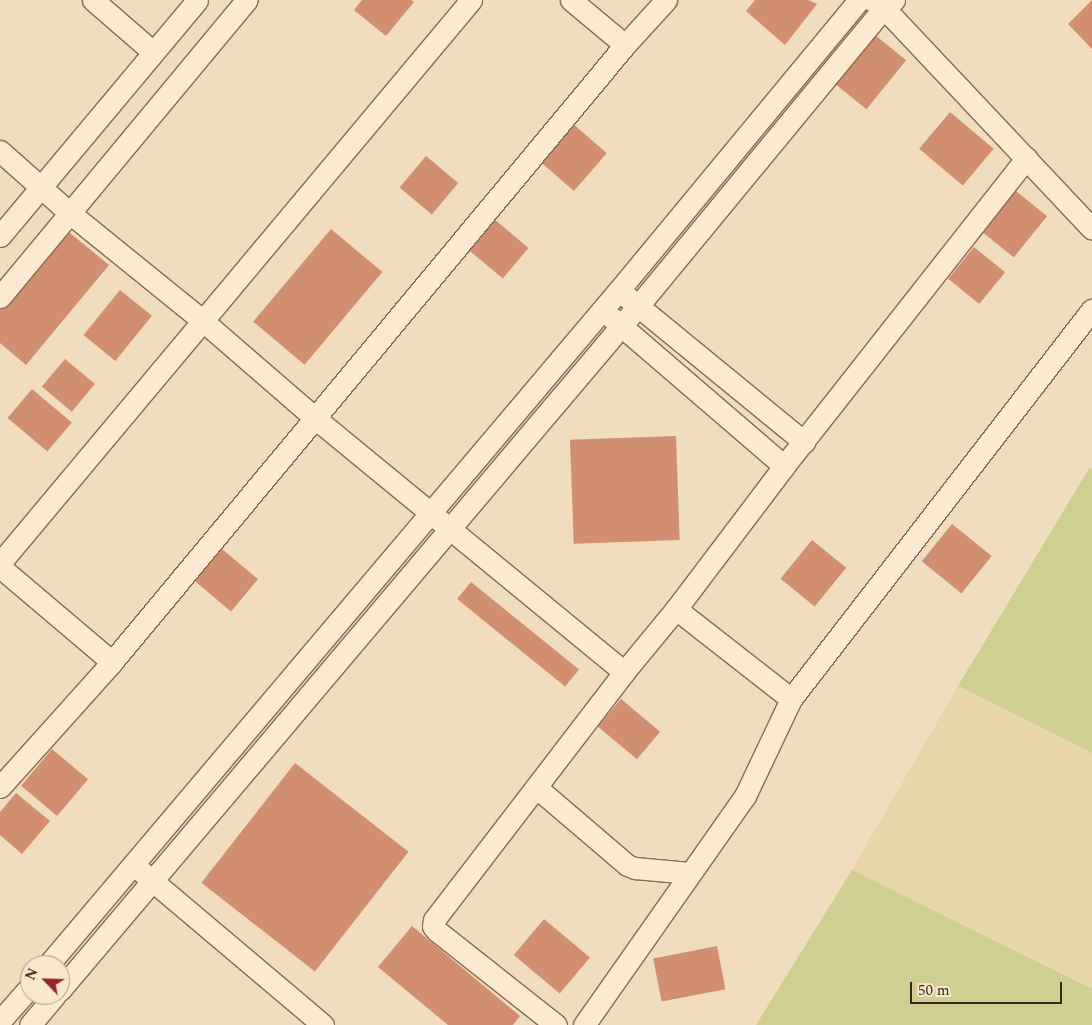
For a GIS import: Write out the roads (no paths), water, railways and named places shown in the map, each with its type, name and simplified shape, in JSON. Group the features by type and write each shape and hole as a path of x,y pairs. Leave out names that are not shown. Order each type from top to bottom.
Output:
{"street":[{"path":"93,0 153,52"},
{"path":"0,236 197,0"},
{"path":"0,297 71,214 247,0"},
{"path":"0,563 471,0"},
{"path":"570,0 625,46"},
{"path":"0,788 112,662 625,46 666,0"},
{"path":"56,955 619,290 859,0"},
{"path":"70,978 622,326 883,3 1092,229"},
{"path":"0,151 71,214 202,321 315,418 624,672"},
{"path":"556,1025 433,926 434,920 624,672 676,609 784,466 1026,158"},
{"path":"619,290 804,442"},
{"path":"602,310 784,466"},
{"path":"584,1025 745,796 791,699 1092,310"},
{"path":"0,567 112,662"},
{"path":"676,609 791,699"},
{"path":"537,788 627,865 635,868 690,873"},
{"path":"132,865 152,879 323,1025"},
{"path":"0,1021 20,998"},
{"path":"29,1005 37,1023"},
{"path":"37,1023 49,1005"}]}
